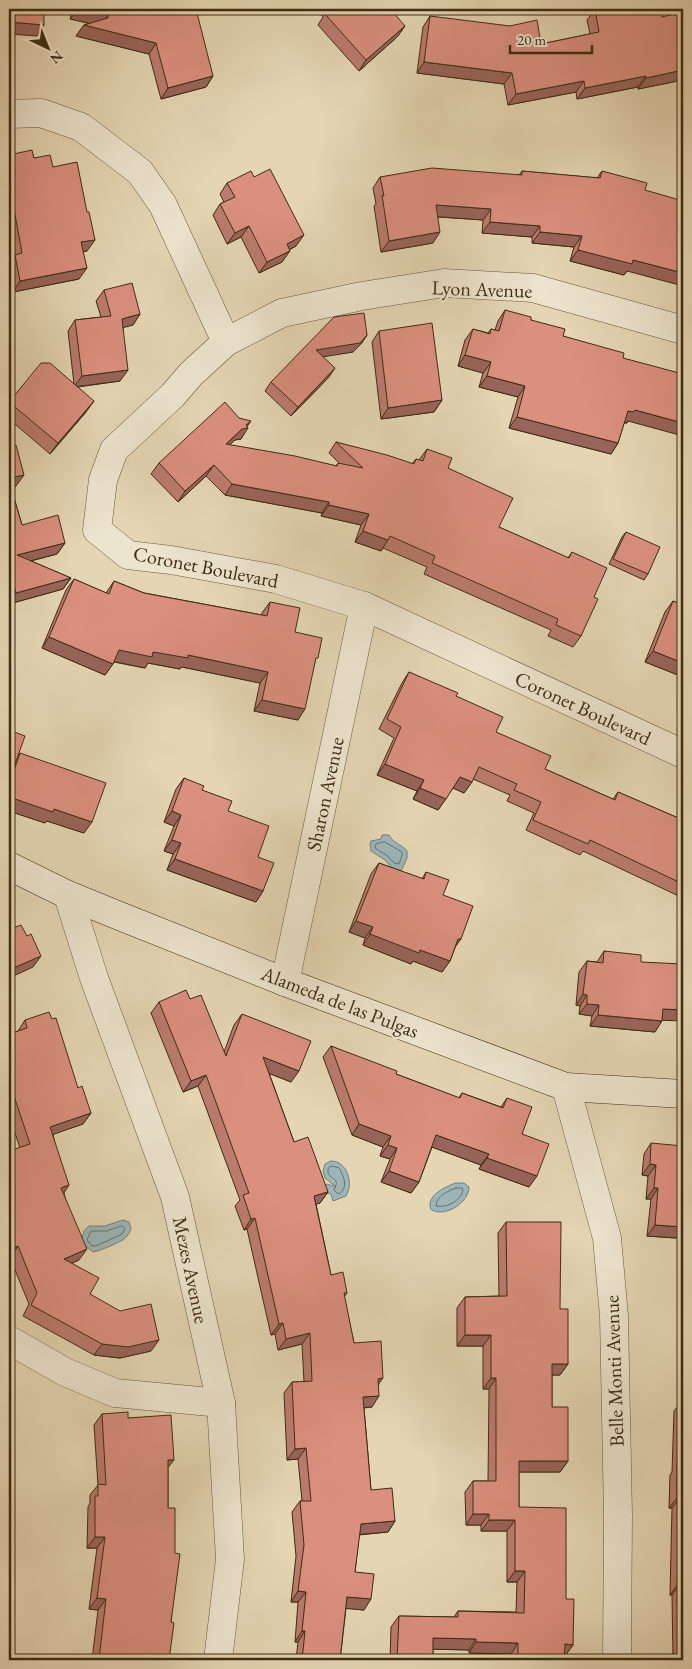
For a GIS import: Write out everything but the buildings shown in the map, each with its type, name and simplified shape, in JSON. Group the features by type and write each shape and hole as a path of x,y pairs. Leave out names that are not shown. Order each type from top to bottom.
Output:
{"street":[{"path":"9,114 42,113 81,127 140,172 163,205 226,342"},
{"name":"Lyon Avenue","path":"226,342 282,313 362,296 444,283 533,288 683,330"},
{"name":"Coronet Boulevard","path":"226,342 114,450 103,480 97,530 128,555 172,560 276,579 364,606 683,754"},
{"name":"Sharon Avenue","path":"285,982 364,606"},
{"name":"Alameda de las Pulgas","path":"9,866 68,896 285,982 566,1087 683,1094"},
{"name":"Mezes Avenue","path":"68,896 94,978 175,1197 220,1403 230,1559 218,1660"},
{"name":"Belle Monti Avenue","path":"566,1087 607,1238 614,1316 618,1516 618,1660"},
{"path":"9,1340 65,1372 115,1393 220,1403"}],"water":[{"path":"382,835 389,835 407,851 407,858 401,871 392,868 385,860 371,851 371,841 381,839"},
{"path":"331,1161 337,1162 345,1169 349,1179 346,1196 333,1201 331,1194 325,1192 324,1187 327,1184 336,1187 325,1178 323,1171 325,1164"},
{"path":"455,1183 464,1183 469,1187 466,1197 462,1202 446,1211 431,1210 430,1202 432,1198 443,1189"},
{"path":"123,1220 129,1222 131,1229 125,1238 116,1243 93,1252 81,1242 84,1231 89,1226 105,1226"}]}
